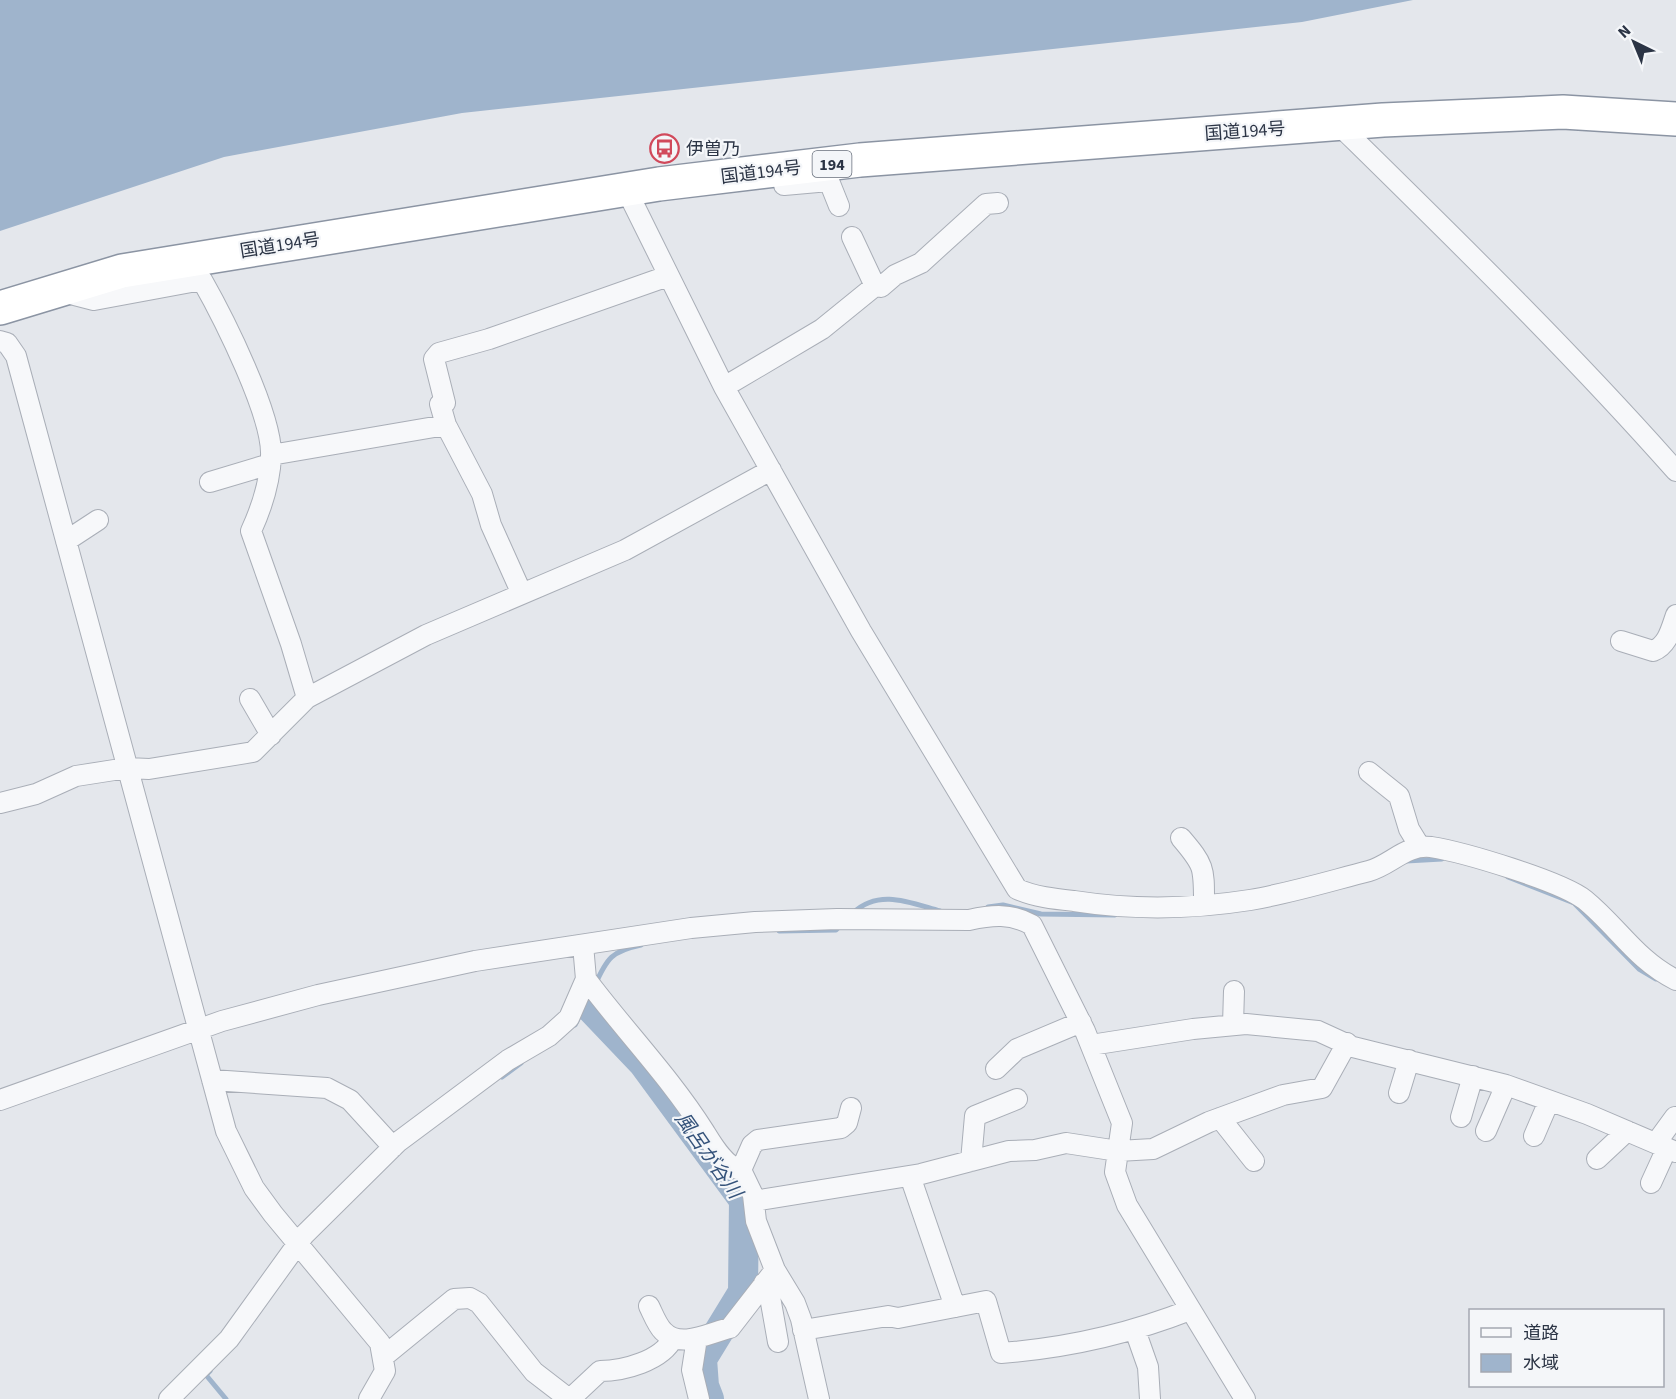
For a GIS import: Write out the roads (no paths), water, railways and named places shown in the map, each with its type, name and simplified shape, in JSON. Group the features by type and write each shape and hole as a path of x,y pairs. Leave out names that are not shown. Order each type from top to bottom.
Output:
{"highway":[{"name":"国道194号","path":"0,308 122,272 626,189 860,160 1338,124 1563,112 1676,119"}],"street":[{"path":"1338,124 1473,255 1632,421 1676,471"},
{"path":"770,171 781,185 829,181 839,206"},
{"path":"626,189 724,387 861,631 1011,884 1032,925 1081,1022 1122,1123 1115,1172 1126,1205 1245,1399"},
{"path":"724,387 822,329 875,286 881,287 895,274 921,263 986,204 998,204"},
{"path":"852,237 875,286"},
{"path":"522,594 491,525 482,494 446,425 440,405 445,403 434,359 439,353 489,339 668,276"},
{"path":"58,291 94,300 202,280 220,312 262,407 270,459 264,501 251,531 291,644 307,698"},
{"path":"0,341 7,343 16,356 226,1131 238,1160 254,1188 297,1244 380,1343 385,1371 369,1399"},
{"path":"210,482 270,459 446,425"},
{"path":"0,803 36,794 76,776 127,768 149,769 253,752 307,698 426,635 625,550 771,470"},
{"path":"66,541 98,520"},
{"path":"1621,640 1653,651 1658,649 1665,644 1676,615"},
{"path":"250,699 271,735"},
{"path":"1369,772 1399,796 1409,829 1420,846"},
{"path":"1181,838 1201,861 1204,871 1204,904"},
{"path":"0,1100 198,1029 318,994 475,961 691,928 755,922 837,919 969,920 989,916 1021,904 1111,907 1250,900 1381,868 1399,854 1420,846 1486,861 1572,892 1585,900 1647,963 1676,980"},
{"path":"169,1399 229,1339 297,1244 393,1147 508,1060 560,1027 574,1009 586,979 583,945"},
{"path":"586,979 679,1091 713,1145 733,1169 741,1170"},
{"path":"1233,1025 1234,991"},
{"path":"996,1069 1017,1049 1081,1022"},
{"path":"1091,1045 1233,1025 1296,1028 1318,1032 1353,1047 1506,1085 1666,1148"},
{"path":"754,1201 910,1176 1009,1151 1035,1150 1066,1143 1118,1151 1153,1149 1220,1118 1284,1095 1322,1088 1347,1043"},
{"path":"1399,1093 1409,1060"},
{"path":"1461,1118 1473,1076"},
{"path":"212,1080 327,1088 350,1100 393,1147"},
{"path":"1486,1131 1506,1085"},
{"path":"971,1161 975,1116 1017,1099"},
{"path":"1534,1136 1549,1101"},
{"path":"778,1341 770,1297 769,1276 756,1221 754,1201 741,1170 752,1145 758,1140 841,1128 847,1123 851,1108"},
{"path":"1220,1118 1254,1161"},
{"path":"1651,1183 1666,1148 1675,1118"},
{"path":"1597,1159 1627,1131"},
{"path":"910,1176 956,1307"},
{"path":"769,1276 795,1303 819,1399"},
{"path":"649,1306 663,1332 673,1338 697,1338 730,1328 743,1314 769,1276"},
{"path":"383,1357 454,1299 470,1298 478,1303 534,1372 570,1399 600,1371 617,1371 647,1359 664,1349 673,1338"},
{"path":"803,1330 888,1316 898,1318 986,1301 1001,1353 1075,1344 1135,1330 1190,1310"},
{"path":"1135,1330 1148,1367 1150,1399"},
{"path":"697,1338 692,1370 699,1399"}],"water":[{"path":"0,0 1413,0 1302,22 462,113 224,157 0,231"}],"waterway":[{"path":"1406,861 1442,859"},
{"path":"1508,877 1574,903 1639,969 1656,979"},
{"path":"853,913 863,905 884,899 907,902 940,911"},
{"path":"988,907 1003,905 1041,914 1115,915"},
{"path":"779,931 836,930 842,924"},
{"path":"595,985 603,968 612,957 623,950 641,945"},
{"path":"575,1025 591,993"},
{"name":"風呂が谷川","path":"586,1003 644,1064 744,1200 743,1292 702,1359 704,1386 709,1399"},
{"path":"502,1077 521,1063"},
{"path":"210,1371 206,1375 226,1399"}],"place":[{"name":"伊曽乃","path":"665,149"}]}
